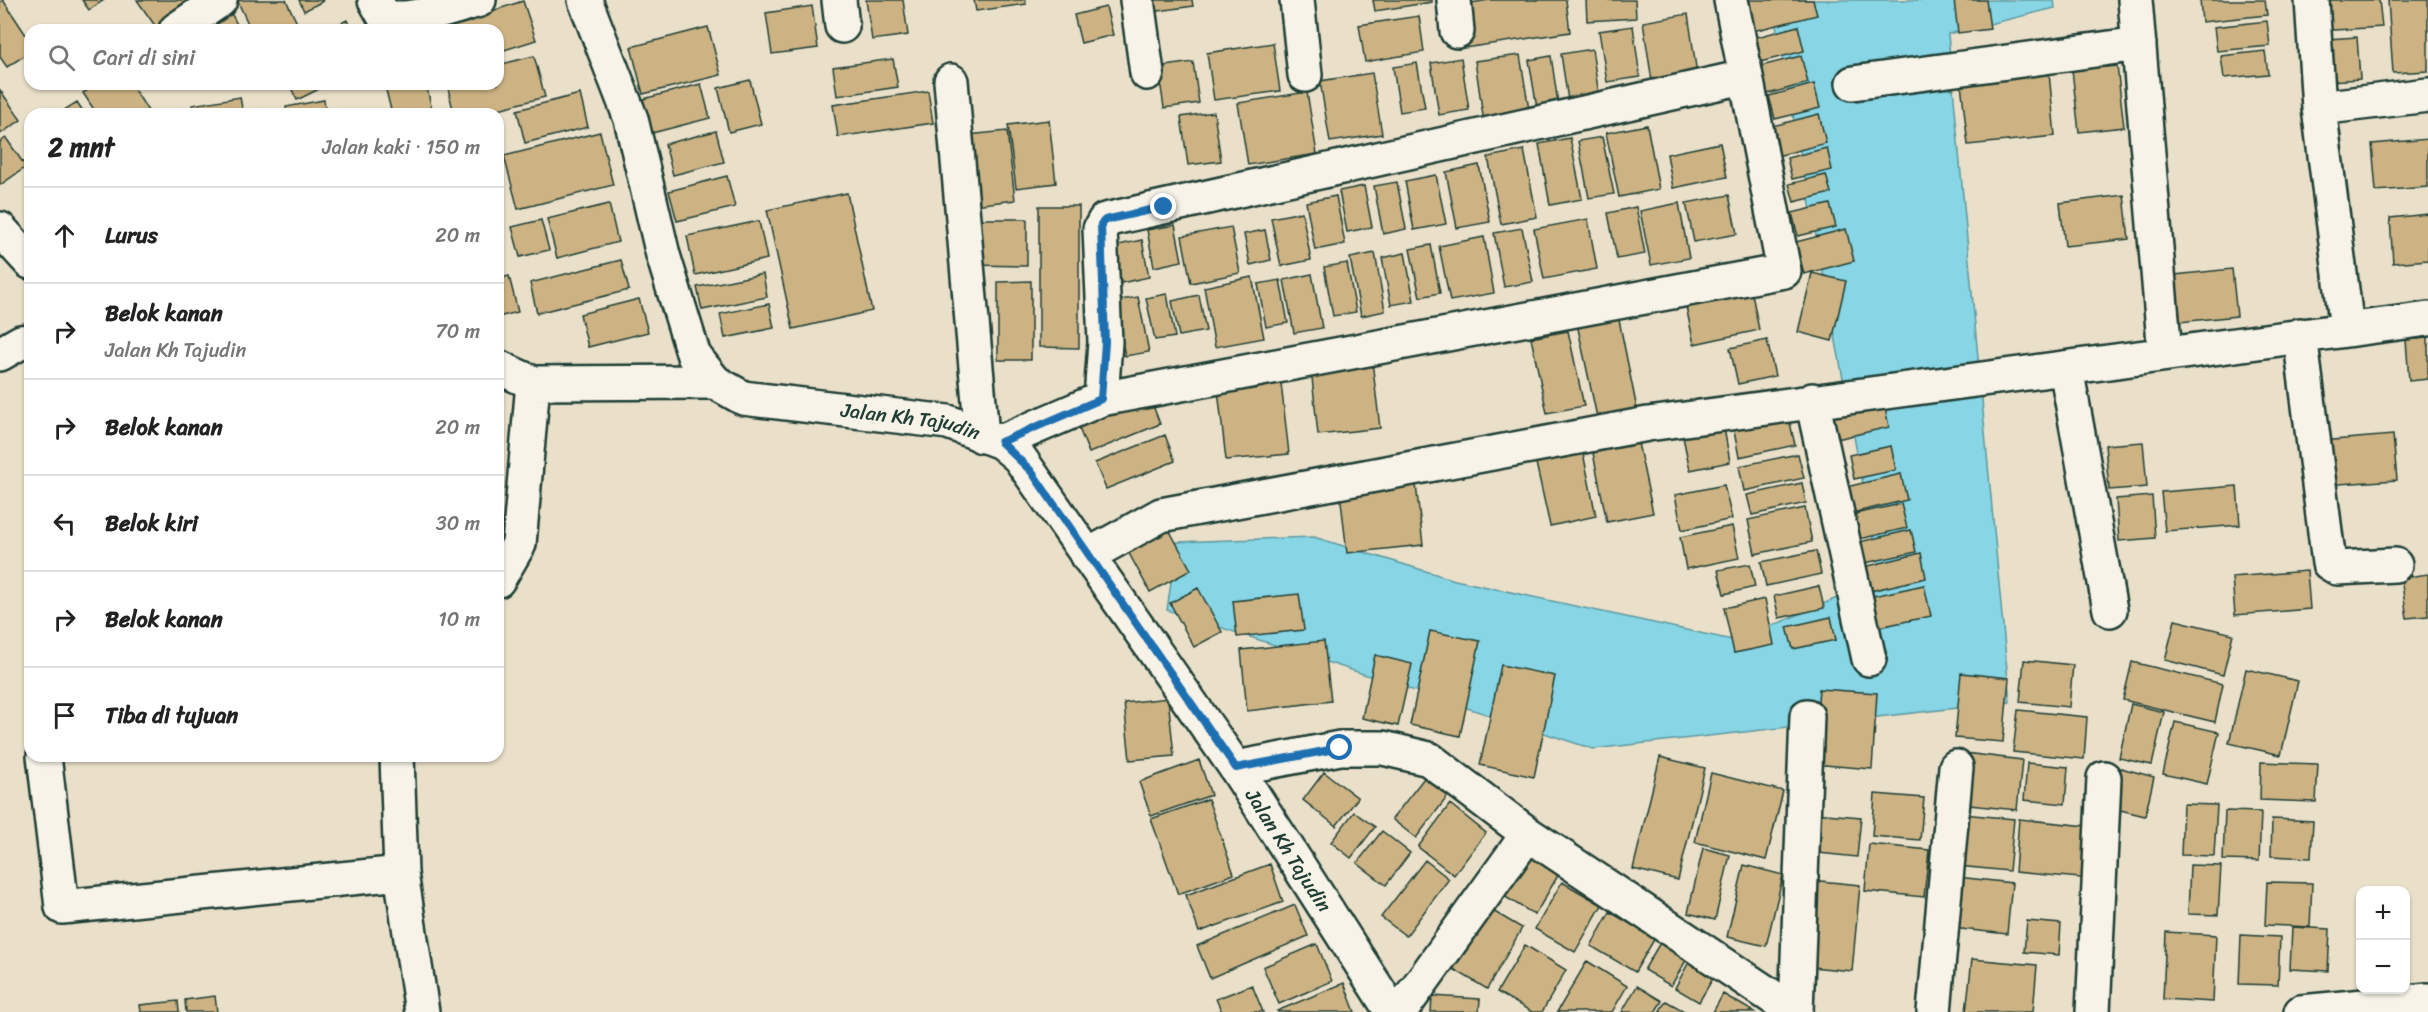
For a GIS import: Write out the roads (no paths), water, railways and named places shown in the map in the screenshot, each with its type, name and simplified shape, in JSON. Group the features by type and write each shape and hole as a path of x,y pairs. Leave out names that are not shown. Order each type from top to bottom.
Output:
{"street":[{"path":"185,24 220,0"},
{"path":"375,0 384,16 392,19 423,15 479,0"},
{"name":"Jalan Kh Tajudin","path":"585,0 632,119 663,255 694,356 715,382 743,398 948,422 992,439 1031,471 1236,768 1392,1012"},
{"path":"1137,0 1147,73"},
{"path":"1296,0 1305,75"},
{"path":"951,81 992,439 1101,399 1784,271 1744,77 1731,0"},
{"path":"2135,0 2165,354"},
{"path":"2312,0 2319,108 2347,329"},
{"path":"1852,83 2139,44"},
{"path":"1101,399 1105,342 1100,229 1105,220 1744,77"},
{"path":"2319,108 2428,95"},
{"path":"0,229 24,255"},
{"path":"1088,556 1161,515 1648,424 1812,400 2428,319"},
{"path":"2300,335 2329,563 2337,568 2395,565"},
{"path":"0,354 24,342"},
{"path":"2066,368 2110,610"},
{"path":"504,370 533,383 715,382"},
{"path":"504,570 519,544 533,383"},
{"path":"1812,400 1869,659"},
{"path":"1795,1012 1807,716"},
{"path":"1236,768 1340,748 1383,748 1429,759 1528,834 1795,1012"},
{"path":"45,762 62,907 401,873"},
{"path":"397,762 401,873 422,1012"},
{"path":"1934,1012 1956,767"},
{"path":"2093,1012 2104,778"},
{"path":"1400,1012 1528,834"},
{"path":"2301,1012 2418,1005"}],"water":[{"path":"1780,0 2054,0 2055,8 1948,34 2010,702 1593,749 1167,610 1177,542 1314,537 1455,580 1737,641 1881,579 1772,4"}]}
